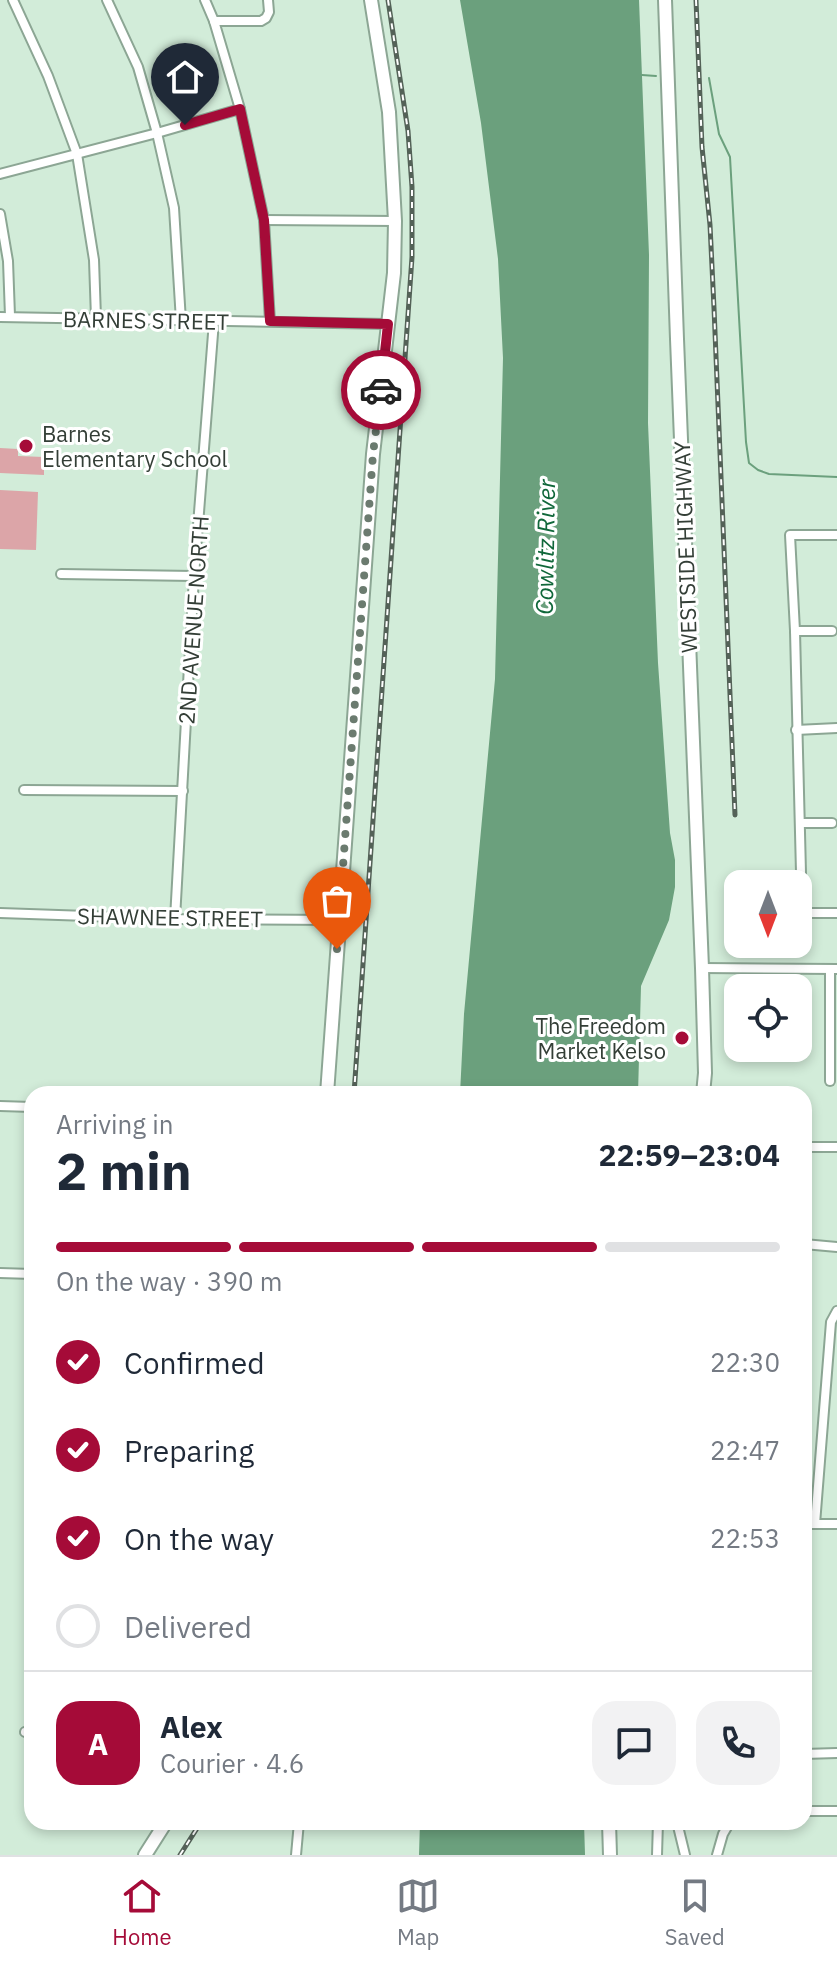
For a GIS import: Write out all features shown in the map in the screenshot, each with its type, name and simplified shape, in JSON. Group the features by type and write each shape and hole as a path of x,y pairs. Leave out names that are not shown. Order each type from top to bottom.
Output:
{"street":[{"path":"13,0 48,76 77,154 94,260 96,318"},
{"path":"107,0 138,67 157,133 174,208 181,321"},
{"path":"205,0 240,109 264,220 270,321"},
{"path":"214,21 261,21 269,12 268,0"},
{"path":"328,1086 373,454 394,273 395,221 389,112 371,0"},
{"name":"WESTSIDE HIGHWAY","path":"665,0 702,968 704,1086"},
{"path":"0,174 240,109"},
{"path":"0,214 8,261 5,316"},
{"path":"264,220 395,221"},
{"name":"BARNES STREET","path":"5,316 388,324"},
{"name":"2ND AVENUE NORTH","path":"175,919 194,576 214,321"},
{"path":"837,535 790,535 802,913 837,913"},
{"path":"61,574 194,576"},
{"path":"795,631 832,631"},
{"path":"796,730 837,728"},
{"path":"24,790 183,791"},
{"path":"800,823 832,823"},
{"name":"SHAWNEE STREET","path":"0,913 339,920"},
{"path":"702,968 833,969 830,1081"},
{"path":"0,1106 24,1107"},
{"path":"812,1147 837,1147"},
{"path":"812,1245 837,1247"},
{"path":"0,1273 24,1274"},
{"path":"836,1312 831,1322 815,1524 837,1524"},
{"path":"812,1754 837,1753"},
{"path":"812,1811 837,1811"},
{"path":"145,1855 161,1830"},
{"path":"296,1855 298,1830"},
{"path":"609,1830 610,1855"},
{"path":"657,1855 658,1830"},
{"path":"679,1830 685,1855"},
{"path":"717,1855 725,1830"}],"shaded area":[{"path":"0,448 18,449 18,456 44,457 44,475 0,473"},
{"path":"0,490 38,492 36,550 0,549"}],"water":[{"name":"Cowlitz River","path":"460,0 639,0 649,255 648,423 658,663 675,887 669,920 641,986 638,1086 460,1086 464,1014 495,679 503,358 498,259 481,123"},
{"path":"420,1830 584,1830 585,1855 419,1855"}],"waterway":[{"path":"642,75 656,76"},
{"path":"709,78 719,134 730,157 749,463 769,474 837,477"}],"railway":[{"path":"355,1086 412,257 408,131 388,0"},
{"path":"696,0 702,147 714,308 735,815"},
{"path":"180,1855 196,1830"}],"way so far":[{"path":"337,949 373,454 381,390"}],"place":[{"name":"Barnes Elementary School","path":"26,446"},
{"name":"The Freedom Market Kelso","path":"682,1038"}],"route":[{"path":"185,125 240,109 264,220 270,321 388,324 381,390"}]}
